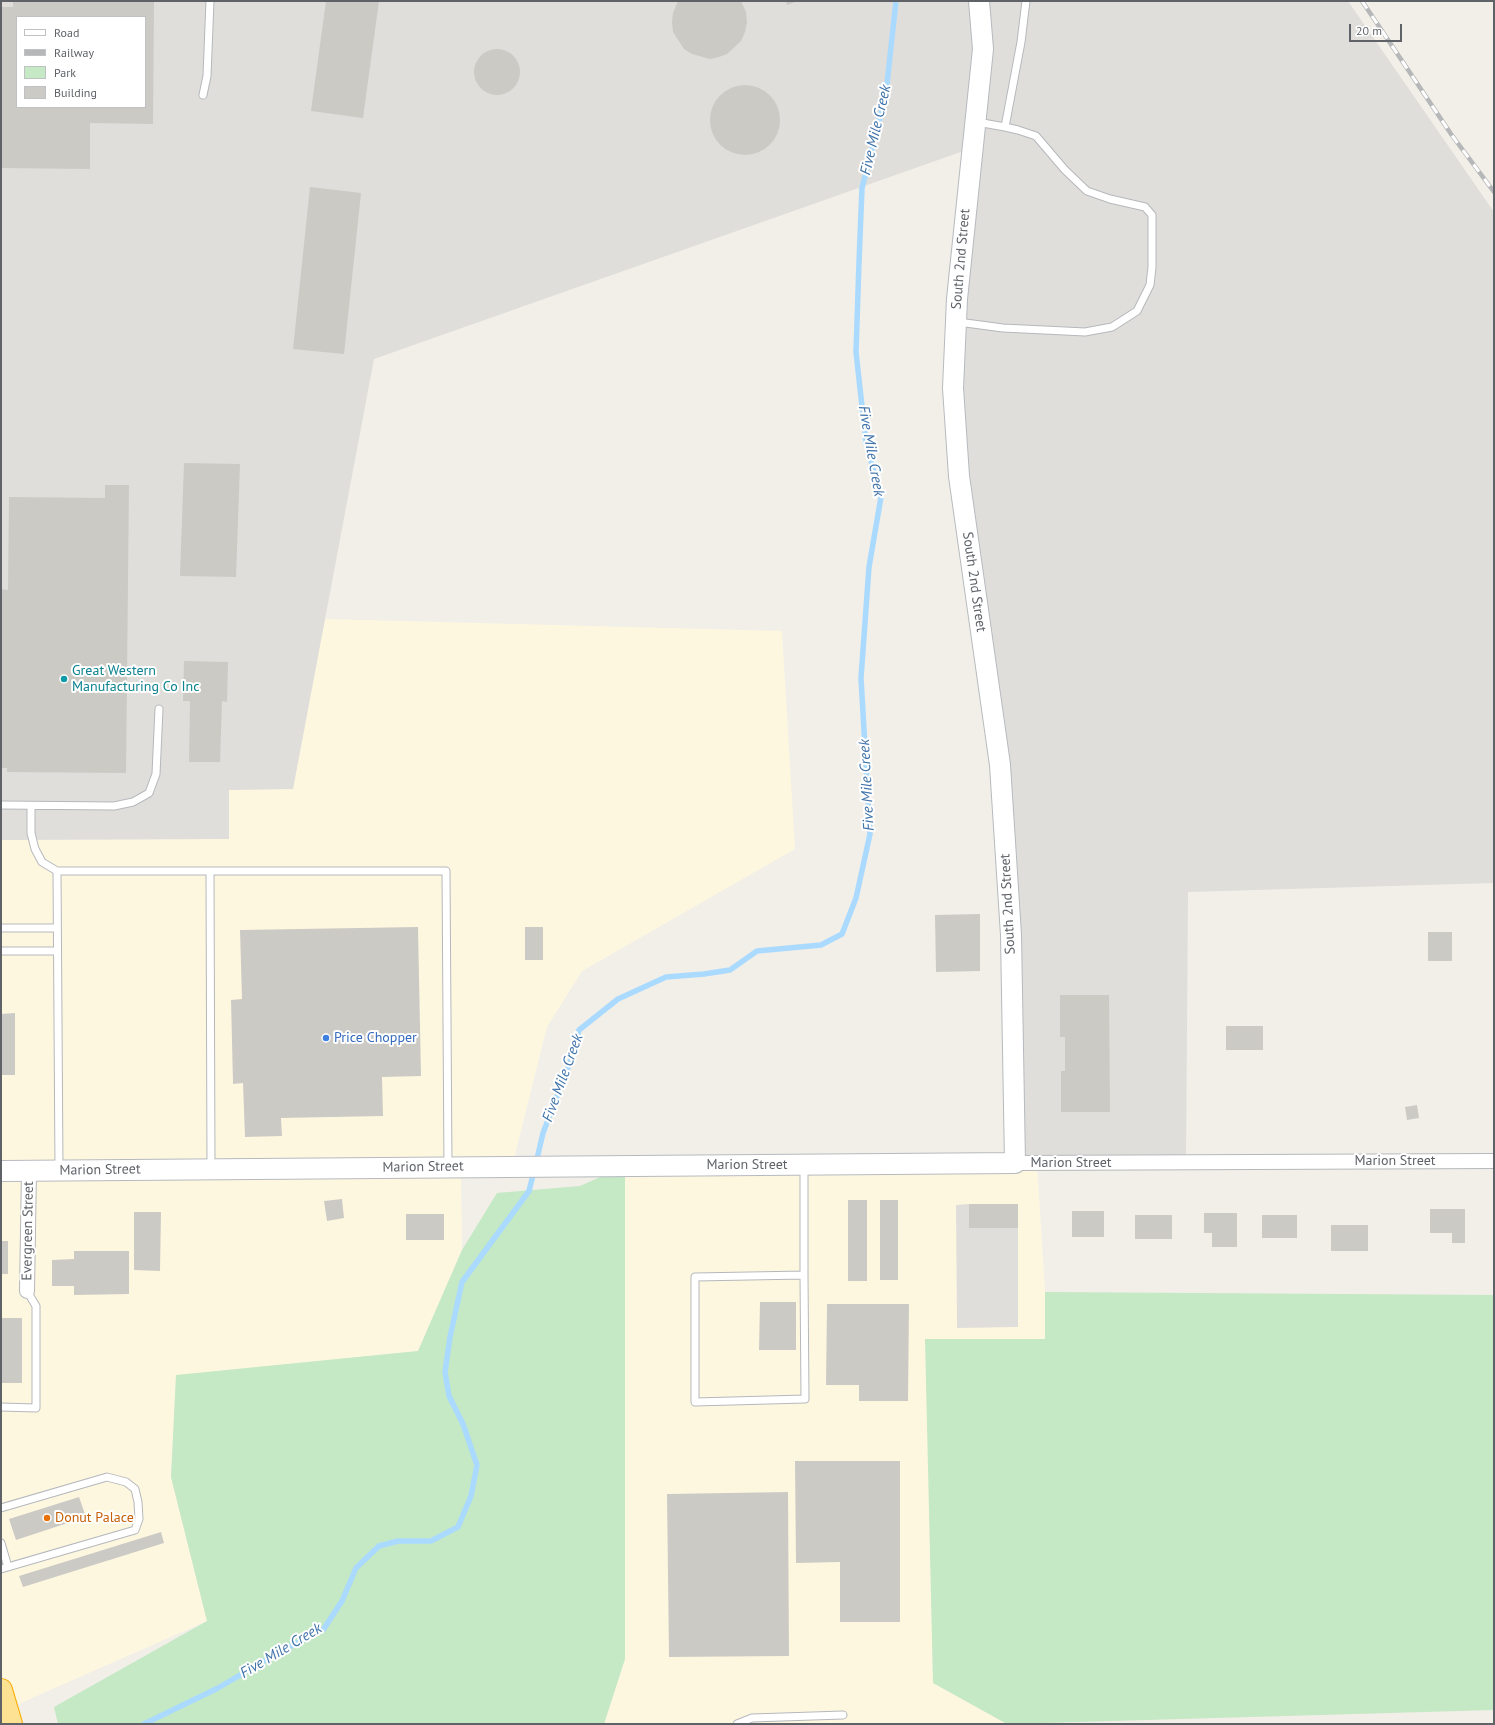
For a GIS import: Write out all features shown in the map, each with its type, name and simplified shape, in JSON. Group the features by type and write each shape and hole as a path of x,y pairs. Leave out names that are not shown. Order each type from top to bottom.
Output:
{"street":[{"name":"South 2nd Street","path":"979,1 983,49 957,298 953,388 959,476 1000,765 1010,935 1015,1163"},
{"name":"Marion Street","path":"1,1171 804,1164 1494,1161"},
{"name":"Evergreen Street","path":"27,1291 29,1171"}],"lane":[{"path":"203,96 207,76 210,1"},
{"path":"1006,127 1021,42 1026,1"},
{"path":"956,322 1003,328 1085,332 1112,327 1137,310 1150,285 1152,267 1152,215 1145,207 1110,199 1087,191 1065,170 1036,136 1006,127 975,121"},
{"path":"1,805 114,806 133,802 149,793 156,774 159,709"},
{"path":"32,806 32,833 35,849 42,862 57,871 446,871 448,1167"},
{"path":"57,871 59,1170"},
{"path":"210,871 211,1169"},
{"path":"1,928 57,928"},
{"path":"1,951 58,951"},
{"path":"804,1164 805,1400 695,1402 695,1277 804,1275"},
{"path":"1,1407 36,1408 36,1306 27,1291"},
{"path":"1,1508 107,1477 126,1482 135,1489 138,1502 139,1519 135,1530 1,1570"},
{"path":"1,1543 8,1567"},
{"path":"736,1724 752,1718 843,1715"}],"shaded area":[{"path":"1,1 1348,1 1494,212 1494,883 1188,892 1186,1162 1015,1163 1011,935 959,476 972,148 374,359 293,789 229,790 229,839 1,840"},
{"path":"325,619 782,631 795,849 582,971 547,1027 512,1167 461,1167 462,1250 418,1351 176,1376 171,1477 207,1621 7,1709 1,1713 1,840 229,839 229,790 293,789"},
{"path":"1037,1163 1045,1292 1045,1339 926,1339 933,1683 1007,1724 604,1724 625,1658 625,1166"},
{"path":"969,1204 969,1228 1018,1228 1018,1327 957,1328 956,1205"}],"green space":[{"path":"625,1166 625,1659 604,1724 58,1724 54,1707 207,1621 171,1477 176,1375 418,1351 462,1250 497,1193 580,1186"},
{"path":"1045,1292 1494,1295 1494,1710 1007,1724 933,1683 925,1339 1045,1339"}],"building":[{"path":"13,1 154,1 153,124 90,123 90,169 1,168 1,7 13,7"},
{"path":"326,1 379,1 363,118 311,111"},
{"path":"678,1 741,1 746,12 747,22 741,41 727,54 710,59 692,54 684,49 673,32 673,13"},
{"path":"786,1 798,1 787,5"},
{"path":"492,49 502,49 510,53 516,59 520,67 520,77 516,85 510,91 502,95 492,95 484,91 478,85 474,77 474,67 478,59 484,53"},
{"path":"745,85 758,88 770,95 777,107 780,120 777,133 770,145 758,152 745,155 732,152 720,145 713,133 710,120 713,107 720,95 732,88"},
{"path":"310,187 361,193 344,354 293,349"},
{"path":"184,463 240,464 236,577 180,576"},
{"name":"Great Western Manufacturing Co Inc","path":"105,485 129,485 126,773 7,772 7,768 1,768 1,589 8,590 9,497 105,498"},
{"path":"184,661 228,662 227,702 222,701 220,762 189,762 190,701 183,701"},
{"path":"980,914 980,971 936,972 935,915"},
{"name":"Price Chopper","path":"418,927 421,1076 382,1077 383,1116 281,1118 282,1136 245,1137 243,1083 233,1084 231,1000 242,999 240,930"},
{"path":"525,927 543,927 543,960 525,960"},
{"path":"1428,932 1452,932 1452,961 1428,961"},
{"path":"1060,995 1109,995 1110,1112 1061,1112 1061,1071 1065,1071 1065,1037 1060,1037"},
{"path":"15,1013 15,1075 1,1075 1,1014"},
{"path":"1226,1026 1263,1026 1263,1050 1226,1050"},
{"path":"1417,1105 1419,1118 1407,1120 1405,1107"},
{"path":"342,1199 344,1218 327,1221 324,1201"},
{"path":"848,1200 867,1200 867,1281 848,1281"},
{"path":"880,1200 898,1200 898,1280 880,1280"},
{"path":"969,1204 1018,1204 1018,1228 969,1228"},
{"path":"1430,1209 1465,1209 1465,1243 1452,1243 1452,1233 1430,1233"},
{"path":"1072,1211 1104,1211 1104,1237 1072,1237"},
{"path":"134,1212 161,1212 160,1271 134,1270"},
{"path":"1204,1213 1237,1213 1237,1247 1212,1247 1212,1233 1204,1233"},
{"path":"406,1214 444,1214 444,1240 406,1240"},
{"path":"1135,1215 1172,1215 1172,1239 1135,1239"},
{"path":"1262,1215 1297,1215 1297,1238 1262,1238"},
{"path":"1331,1225 1368,1225 1368,1251 1331,1251"},
{"path":"1,1241 8,1241 8,1274 1,1274"},
{"path":"74,1251 129,1251 129,1294 74,1295 74,1286 52,1286 52,1260 74,1259"},
{"path":"760,1302 796,1302 796,1350 759,1350"},
{"path":"827,1304 909,1304 908,1401 859,1401 859,1385 826,1385"},
{"path":"1,1318 22,1318 22,1383 1,1383"},
{"path":"795,1461 900,1461 900,1622 840,1622 840,1562 796,1563"},
{"path":"788,1492 789,1656 669,1657 667,1494"},
{"name":"Donut Palace","path":"79,1497 86,1517 16,1540 9,1519"},
{"path":"161,1532 164,1543 23,1587 19,1576"}],"waterway":[{"name":"Five Mile Creek","path":"536,1163 543,1133 569,1065 579,1030 618,999 666,977 730,970 757,951 821,945 842,934 856,898 870,834 861,678 869,567 881,497 866,443 856,352 862,188 886,93 896,1"},
{"name":"Five Mile Creek","path":"144,1724 218,1688 281,1651 323,1630 342,1601 356,1568 379,1546 398,1541 431,1541 458,1527 471,1496 477,1465 463,1424 449,1396 445,1372 450,1337 462,1282 529,1191 534,1171"}],"railway":[{"path":"1362,1 1451,134 1494,192"}],"place":[{"name":"Great Western Manufacturing Co Inc","path":"64,679"},
{"name":"Price Chopper","path":"326,1038"},
{"name":"Donut Palace","path":"47,1518"}]}
